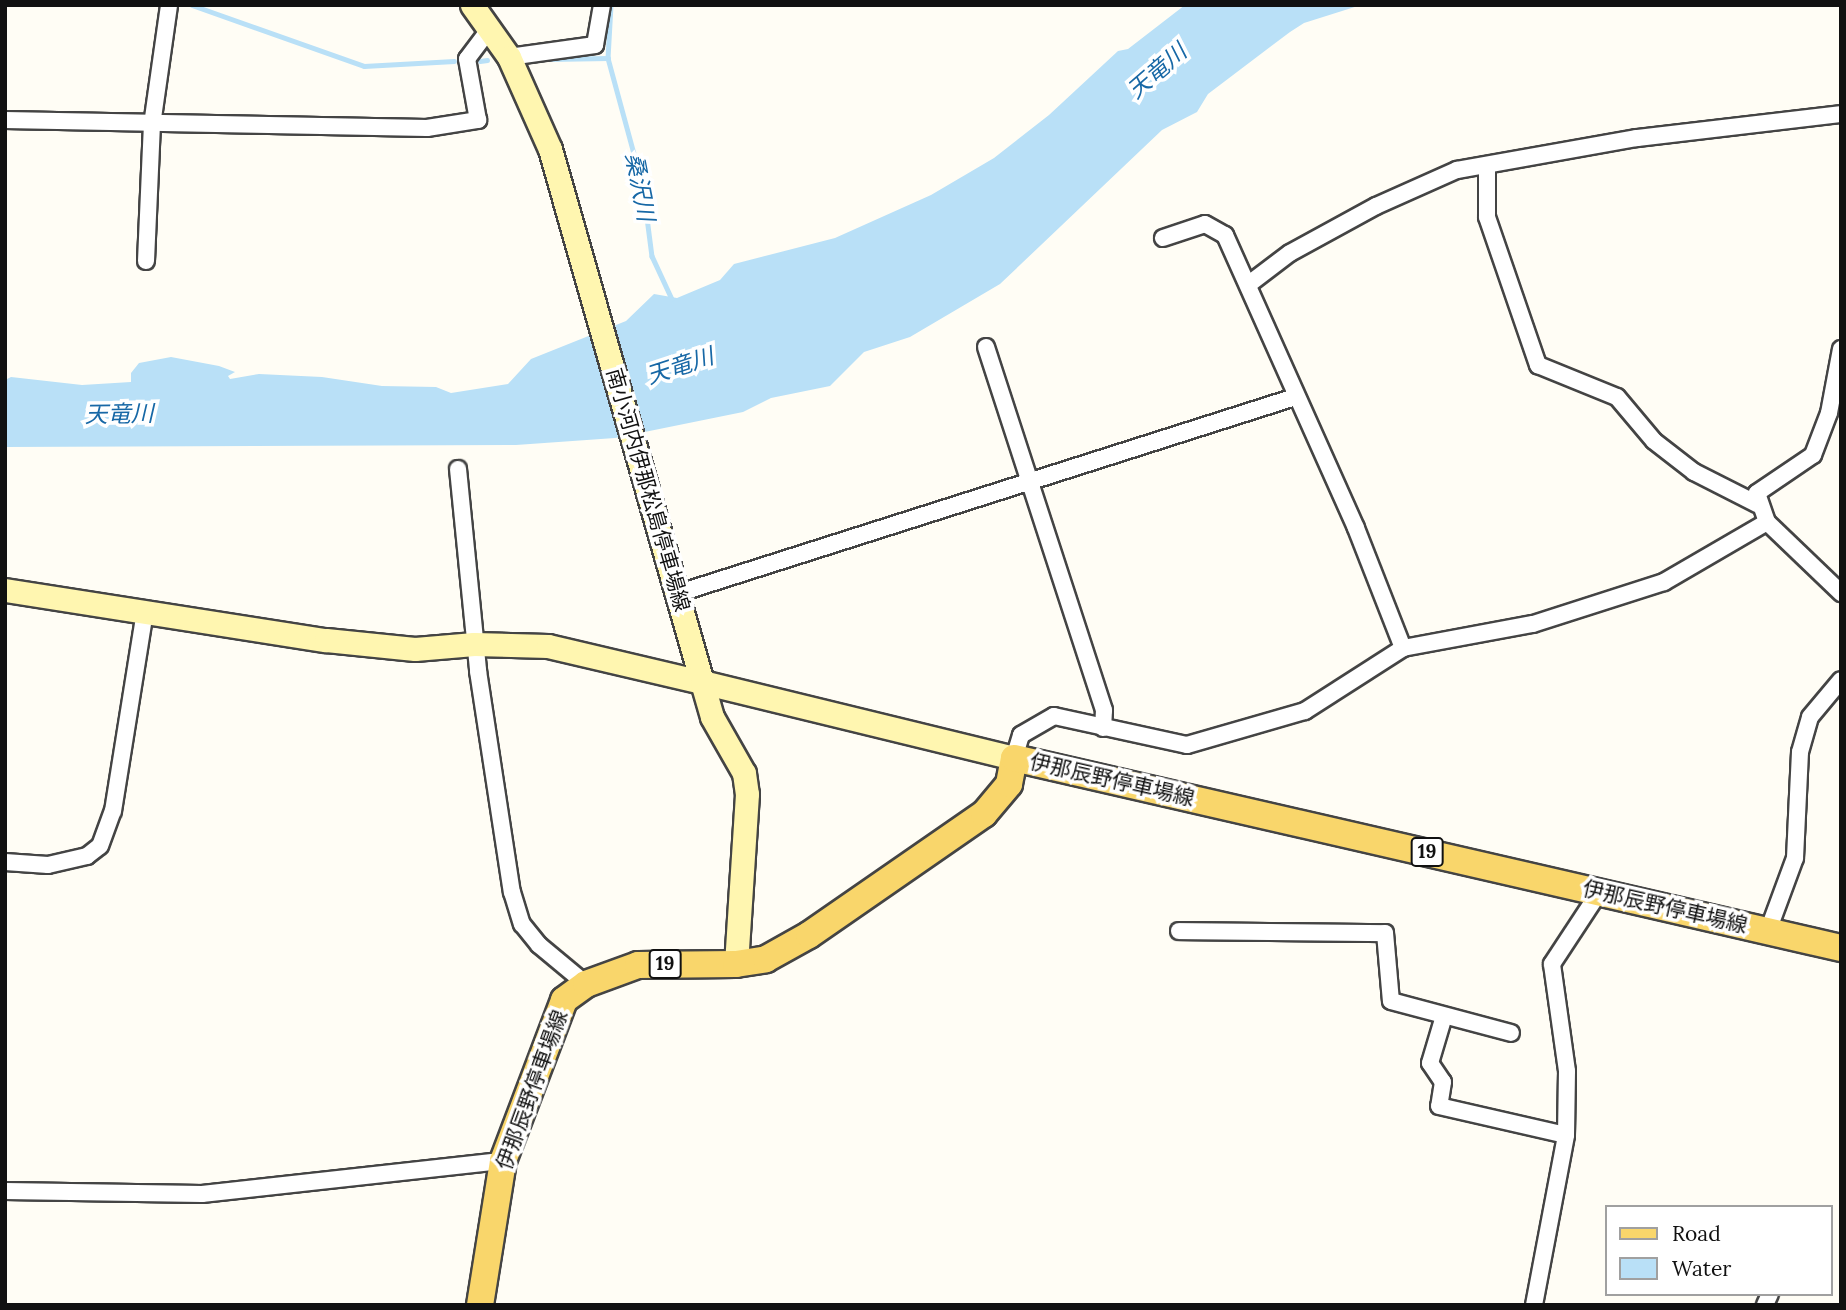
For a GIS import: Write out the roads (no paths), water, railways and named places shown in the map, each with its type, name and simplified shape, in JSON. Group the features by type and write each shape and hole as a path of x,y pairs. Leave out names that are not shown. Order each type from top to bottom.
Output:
{"main road":[{"name":"南小河内伊那松島停車場線","path":"472,5 491,27 509,57 541,125 578,240 712,717 744,773 747,794 736,964"},
{"path":"5,590 365,644 415,649 474,644 548,646 1014,758"},
{"name":"伊那辰野停車場線","path":"480,1305 503,1161 564,1000 586,984 638,965 736,964 766,959 809,935 984,814 1009,784 1014,758 1841,948"}],"street":[{"path":"146,261 152,125 169,5"},
{"path":"509,57 595,45 602,5"},
{"path":"5,120 152,125 427,128 478,120 467,59 491,27"},
{"path":"1249,284 1290,253 1376,206 1457,170 1487,167 1637,138 1841,114"},
{"path":"1487,167 1487,217 1538,365 1617,397 1654,440 1694,472 1757,504"},
{"path":"1163,238 1205,224 1225,235 1249,284 1295,397 1356,528 1403,648"},
{"path":"986,347 1104,710 1103,728"},
{"path":"1841,349 1829,413 1813,454 1757,493 1757,504 1767,522 1841,593"},
{"path":"676,594 1295,397"},
{"path":"458,469 474,644 512,892 522,924 539,944 586,984"},
{"path":"1014,758 1021,735 1054,716 1187,745 1305,711 1403,648 1533,624 1664,582 1767,522"},
{"path":"5,862 48,865 87,856 100,846 113,811 145,611"},
{"path":"1768,931 1795,858 1800,752 1810,717 1841,680"},
{"path":"1534,1305 1566,1135 1567,1071 1552,964 1600,891"},
{"path":"1179,930 1385,933 1391,1001 1510,1033"},
{"path":"1444,1016 1430,1063 1443,1082 1439,1106 1566,1135"},
{"path":"5,1191 202,1194 503,1161"}],"water":[{"name":"天竜川","path":"1185,5 1361,5 1304,23 1290,32 1208,94 1197,112 1162,130 1000,284 910,337 864,352 830,386 771,398 743,412 615,438 516,445 5,447 5,380 11,377 82,385 131,382 131,373 139,363 171,357 219,366 235,372 228,376 230,379 259,374 322,377 382,386 436,387 451,393 508,384 531,359 626,321 654,294 677,298 720,280 734,264 835,238 931,195 994,158 1049,115 1118,51 1128,49"}],"waterway":[{"path":"192,5 364,66 454,61"},
{"name":"桑沢川","path":"611,5 608,58 643,187 652,256 672,299"},
{"path":"549,59 608,58"},
{"path":"480,61 487,60"}]}
